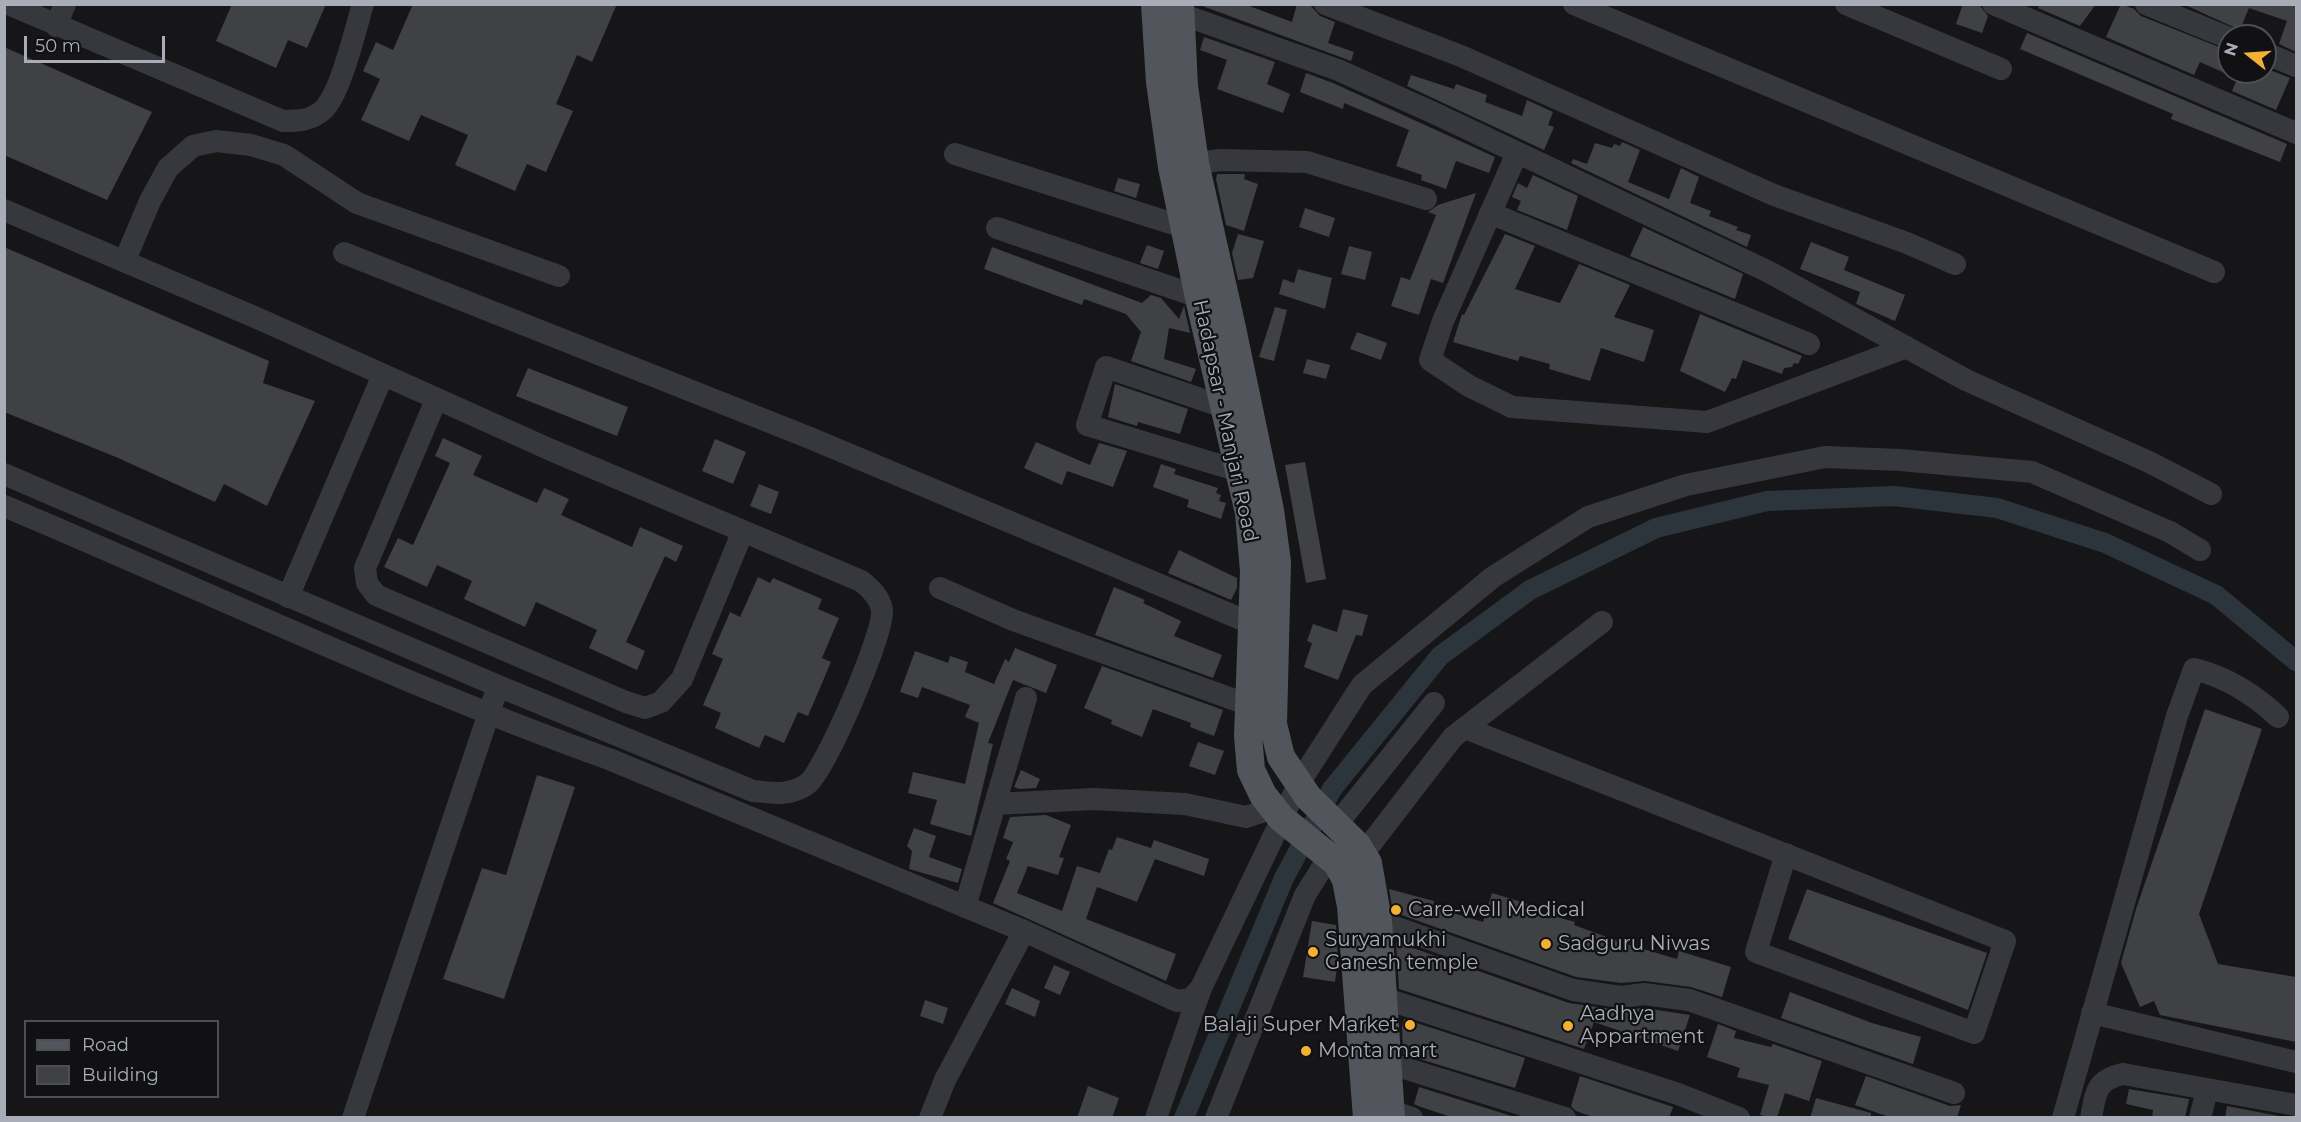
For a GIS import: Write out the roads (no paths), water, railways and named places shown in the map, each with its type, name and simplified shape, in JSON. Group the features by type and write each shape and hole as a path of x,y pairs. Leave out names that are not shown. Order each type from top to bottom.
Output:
{"main road":[{"name":"Hadapsar - Manjari Road","path":"1172,8 1195,163 1199,298 1249,513 1254,571 1264,626 1273,724 1281,758 1303,790 1337,824"},
{"name":"Hadapsar - Manjari Road","path":"1172,8 1160,82 1196,227 1227,304 1271,520 1277,562 1249,705 1251,770 1263,795 1282,818 1323,852"},
{"path":"1337,824 1368,862 1374,888 1390,1116"},
{"path":"1323,852 1337,863 1346,880 1390,1116"}],"street":[{"path":"8,4 283,121 304,121 323,110 336,89 363,4"},
{"path":"56,26 65,4"},
{"path":"1325,4 1461,56 1774,195 1907,243 1955,264"},
{"path":"1574,4 2214,272"},
{"path":"1846,4 2001,69"},
{"path":"1993,4 2296,133"},
{"path":"2146,4 2217,33"},
{"path":"1172,8 1338,70 1517,153 1769,272 1907,346 1966,381 2116,447 2211,494"},
{"path":"2277,58 2296,66"},
{"path":"125,260 150,201 168,168 193,146 216,141 251,145 284,155 357,203 559,276"},
{"path":"1517,153 1443,321 1430,360 1470,386 1512,407 1707,422 1907,346"},
{"path":"955,154 1196,227"},
{"path":"1195,163 1221,160 1307,162 1426,199"},
{"path":"4,210 125,260 436,400 861,581 873,592 882,609 879,631 833,746 808,784 786,795 753,791 498,686 4,474"},
{"path":"1490,213 1809,344"},
{"path":"997,228 1199,298 1227,304"},
{"path":"344,253 810,438 1264,626"},
{"path":"1224,407 1106,367 1087,425 1239,471"},
{"path":"288,597 383,375"},
{"path":"436,400 365,568 367,583 376,595 593,688 645,708 661,702 682,679 743,531"},
{"path":"1156,1118 1201,988 1282,818 1303,790 1362,685 1493,577 1588,517 1686,485 1825,457 1900,460 2032,472 2170,532 2200,550"},
{"path":"4,506 315,643 535,732 609,759 1024,931 1167,998 1177,1001 1191,999 1201,988"},
{"path":"940,588 1013,620 1249,705"},
{"path":"1363,854 1453,737 1602,621"},
{"path":"2063,1118 2177,716 2194,669 2215,674 2260,699 2278,717"},
{"path":"353,1118 498,686"},
{"path":"965,907 1026,698"},
{"path":"1337,824 1434,703"},
{"path":"1465,728 1786,854 2004,941 1974,1033 1756,952 1786,854"},
{"path":"995,804 1094,799 1185,804 1246,817 1282,818"},
{"path":"1216,1118 1323,852"},
{"path":"1378,921 1572,990 1621,997 1644,994 1689,1000 1954,1093"},
{"path":"930,1118 945,1080 1024,931"},
{"path":"1383,998 1678,1094 1739,1118"},
{"path":"2092,1013 2296,1062"},
{"path":"1388,1063 1565,1118"},
{"path":"2091,1118 2100,1084 2109,1077 2122,1074 2296,1105"},
{"path":"2200,1118 2207,1090"}],"waterway":[{"path":"1184,1118 1284,878 1332,789 1440,656 1530,590 1656,528 1767,501 1894,496 1997,508 2105,543 2216,595 2296,661"}],"place":[{"name":"Care-well Medical","path":"1396,910"},
{"name":"Sadguru Niwas","path":"1546,944"},
{"name":"Suryamukhi Ganesh temple","path":"1313,952"},
{"name":"Balaji Super Market","path":"1410,1025"},
{"name":"Aadhya Appartment","path":"1568,1026"},
{"name":"Monta mart","path":"1306,1051"}]}
